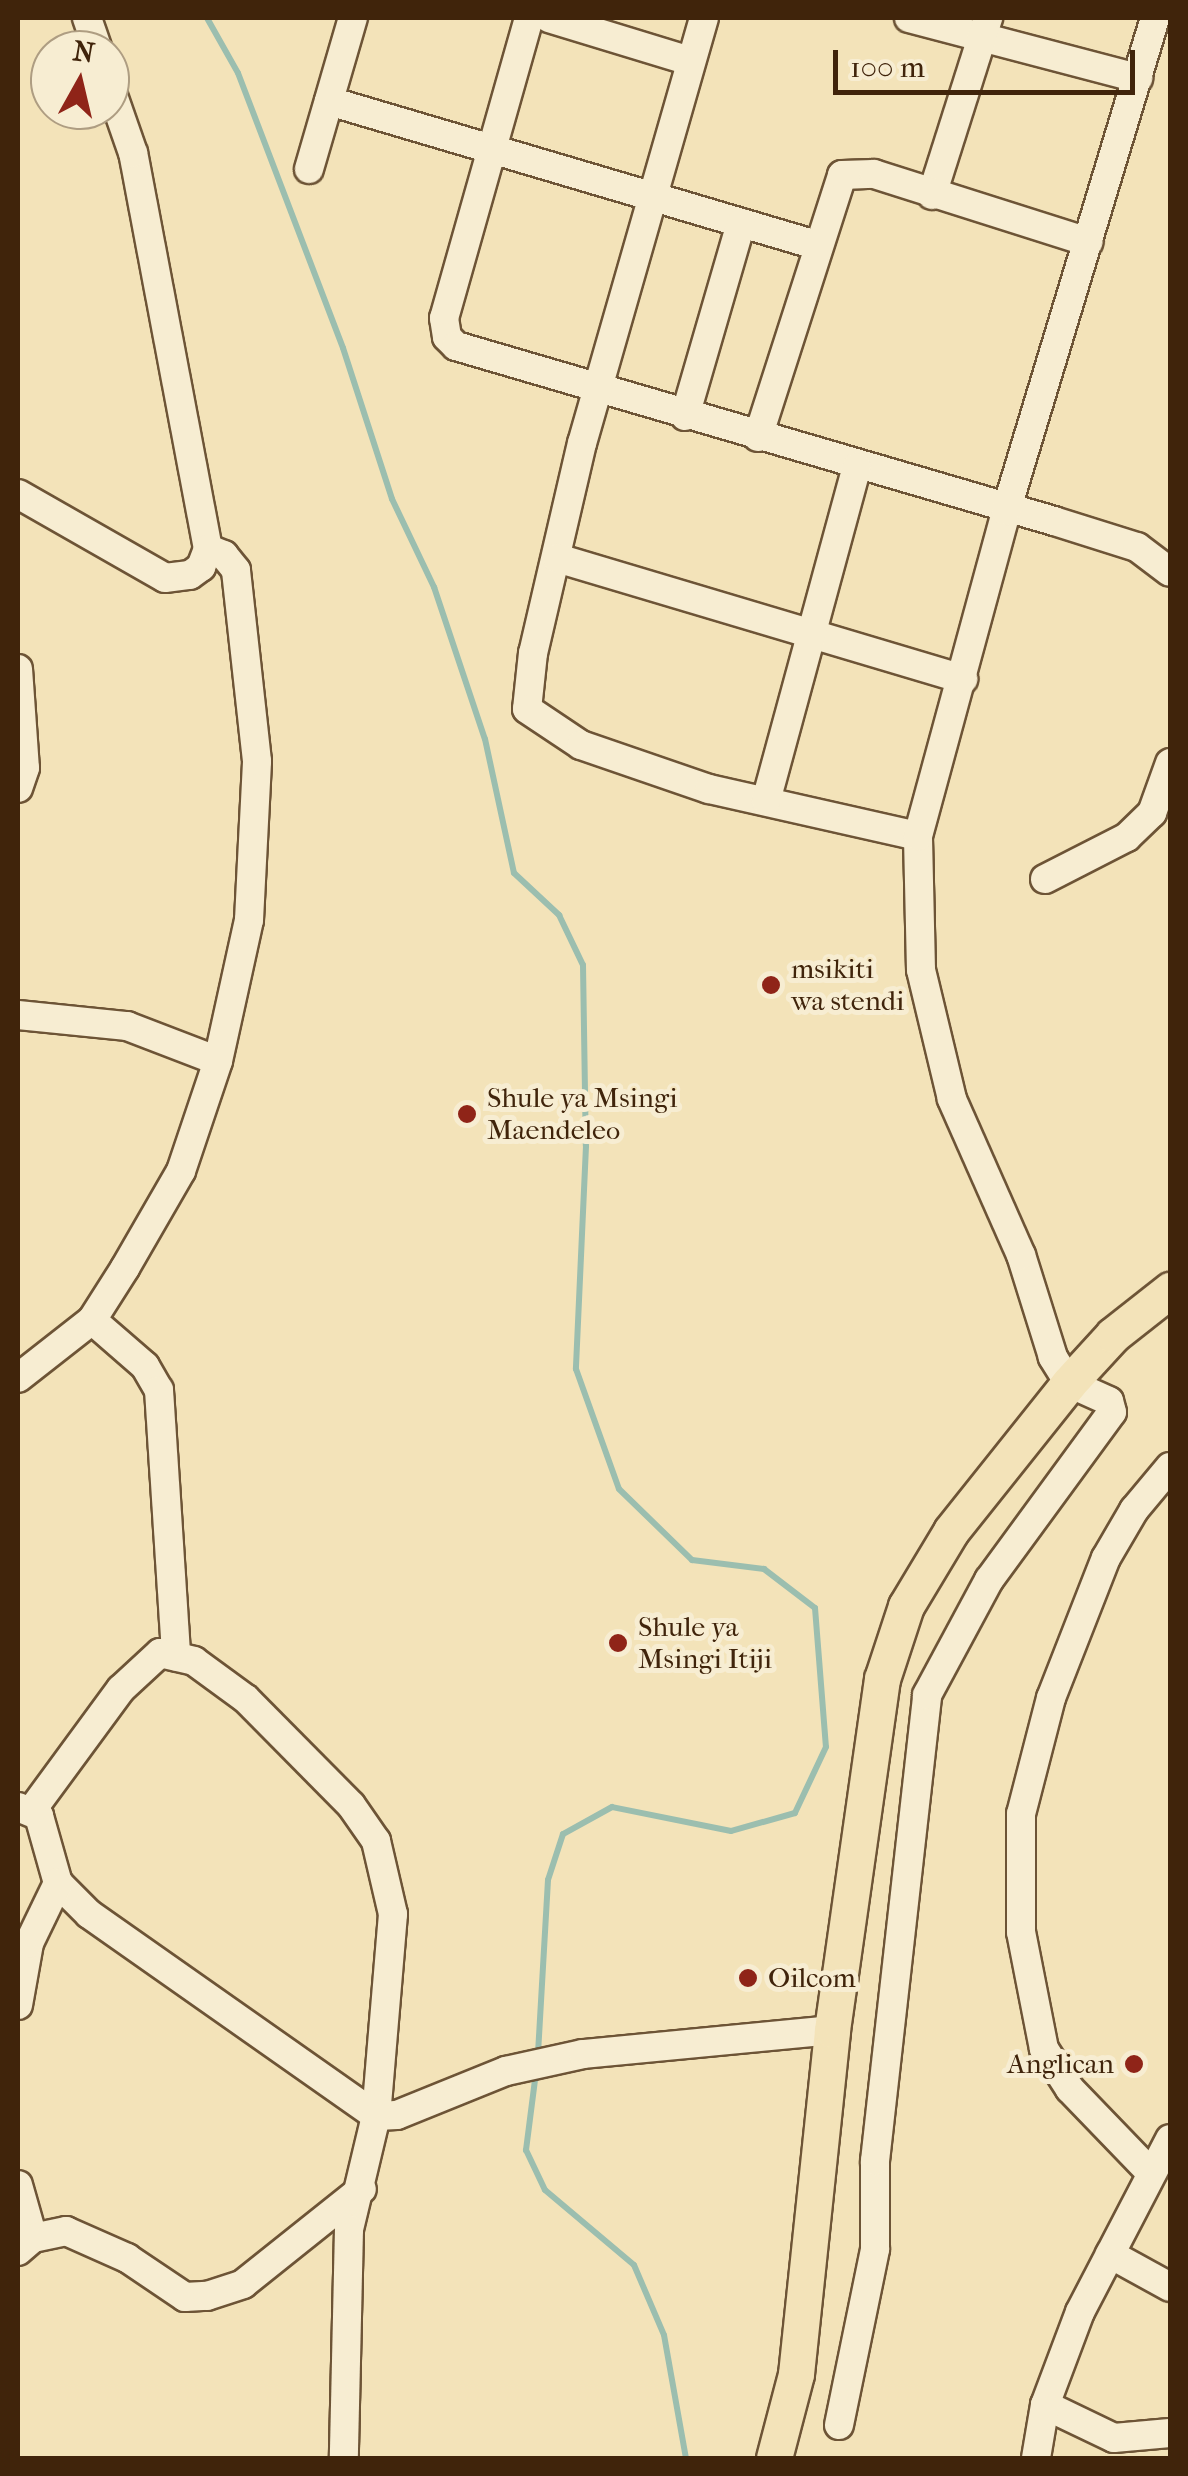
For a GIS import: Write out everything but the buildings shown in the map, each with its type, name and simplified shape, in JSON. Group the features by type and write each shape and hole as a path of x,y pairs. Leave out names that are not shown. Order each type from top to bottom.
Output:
{"main road":[{"path":"774,2458 796,2374 832,2030 882,1678 906,1606 950,1531 1068,1383 1112,1335 1170,1290"}],"street":[{"path":"310,169 353,18"},
{"path":"528,18 444,318 446,337 468,353 1136,547 1170,572"},
{"path":"548,18 690,61"},
{"path":"704,18 556,558 525,691 527,709 537,722 581,745 709,789 918,836"},
{"path":"910,18 985,27 1138,78"},
{"path":"839,2425 875,2249 876,2161 926,1695 990,1580 1112,1412 1109,1401 1068,1383 1044,1334 1021,1255 970,1150 939,1056 921,970 918,836 938,747 963,680 1006,511 1156,18"},
{"path":"932,195 985,27"},
{"path":"329,100 816,245"},
{"path":"18,494 165,578 190,575 208,549 132,153 124,130"},
{"path":"758,437 816,245 838,181 848,172 1089,242"},
{"path":"685,416 741,223"},
{"path":"766,802 857,467"},
{"path":"18,1378 92,1320 181,1172 218,1062 249,920 257,761 236,570 224,554 208,549"},
{"path":"556,558 963,680"},
{"path":"18,668 25,768 18,788"},
{"path":"1045,880 1127,837 1152,813 1170,764"},
{"path":"21,1020 126,1026 218,1062"},
{"path":"92,1320 133,1354 159,1390 176,1656"},
{"path":"1151,2173 1070,2089 1044,2049 1021,1932 1021,1814 1051,1698 1106,1558 1134,1510 1170,1467"},
{"path":"344,2458 349,2229 362,2189 376,2116 393,1914 376,1841 286,1734 215,1674 160,1653 145,1662 25,1809 44,1822 58,1883 89,1914 249,2032 376,2116 397,2115 506,2072 583,2054 832,2030"},
{"path":"18,2004 29,1943 58,1883"},
{"path":"1036,2458 1044,2405 1110,2254 1170,2139"},
{"path":"18,2185 26,2244 66,2231 127,2258 173,2291 207,2296 244,2284 362,2189"},
{"path":"1110,2254 1170,2287"},
{"path":"1044,2405 1114,2438 1170,2434"}],"waterway":[{"path":"207,18 238,73 343,348 392,499 434,587 485,739 514,873 559,915 583,965 586,1146 576,1369 619,1489 692,1560 764,1569 815,1608 826,1747 795,1813 731,1831 612,1807 563,1834 548,1880 538,2055"},
{"path":"536,2072 526,2150 545,2190 634,2265 664,2335 686,2458"}],"place":[{"name":"msikiti wa stendi","path":"771,985"},
{"name":"Shule ya Msingi Maendeleo","path":"467,1114"},
{"name":"Shule ya Msingi Itiji","path":"618,1643"},
{"name":"Oilcom","path":"748,1978"},
{"name":"Anglican","path":"1134,2064"}]}
